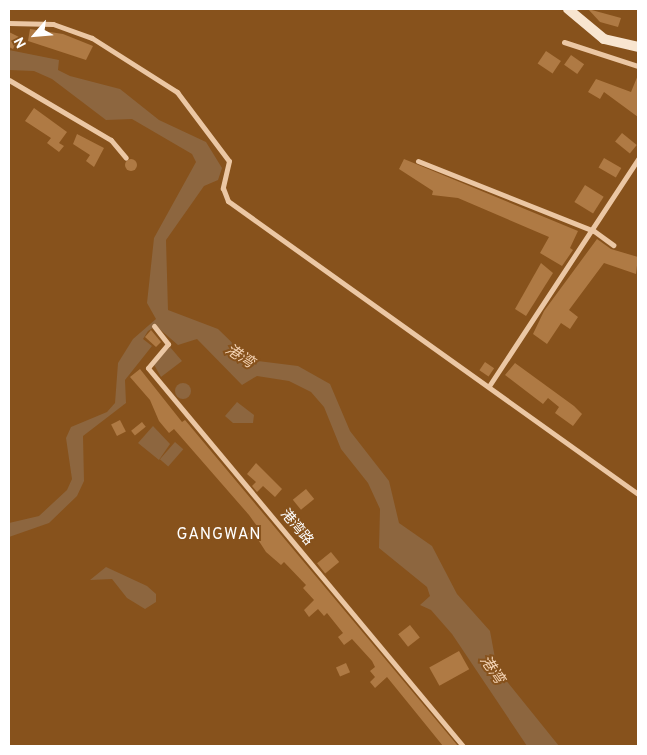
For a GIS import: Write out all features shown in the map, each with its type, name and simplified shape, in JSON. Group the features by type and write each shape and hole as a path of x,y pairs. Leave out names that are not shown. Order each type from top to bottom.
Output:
{"street":[{"path":"568,9 604,39 638,47"},
{"path":"9,24 46,22 92,38 177,92 229,162 223,188 228,201 638,494"},
{"path":"564,42 638,66"},
{"path":"9,80 111,140 126,158"},
{"path":"489,386 594,231 638,159"},
{"path":"418,161 594,231 614,244"},
{"name":"港湾路","path":"154,326 168,343 148,368 463,746"}],"water":[{"name":"港湾","path":"9,50 59,60 58,70 70,76 120,89 159,120 206,142 222,168 218,180 204,186 166,240 168,310 218,329 250,360 298,366 330,384 350,431 389,481 399,523 432,546 457,594 490,631 497,669 559,746 527,746 452,634 431,610 420,605 430,596 427,587 379,548 380,509 368,483 341,449 324,407 311,392 289,381 257,376 242,385 197,339 178,345 156,326 148,331 143,339 152,346 125,380 126,403 83,436 84,481 77,496 49,523 9,537 9,523 39,516 67,490 72,479 66,438 71,427 107,412 115,403 118,363 133,339 156,319 147,303 154,238 196,162 192,154 132,119 106,120 52,79 34,71 9,70"},
{"path":"170,347 182,361 161,377 153,363"},
{"path":"183,383 189,385 191,391 189,397 183,399 177,397 175,391 177,385"},
{"path":"237,402 254,415 253,423 233,423 225,416"},
{"path":"153,426 170,444 159,460 138,443"},
{"path":"175,442 183,449 168,467 160,459"},
{"path":"106,567 147,586 156,594 156,602 145,609 127,598 112,579 90,580"}],"building":[{"path":"588,9 621,18 618,27 600,22"},
{"path":"30,29 63,34 93,46 86,60 28,41"},
{"path":"9,32 19,37 13,49 9,47"},
{"path":"546,51 561,61 553,74 538,63"},
{"path":"571,55 584,64 577,74 564,65"},
{"path":"638,75 638,117 604,92 600,99 588,92 596,79 631,92"},
{"path":"34,108 67,132 59,143 64,146 59,152 47,143 51,138 25,121"},
{"path":"622,133 637,145 630,154 615,142"},
{"path":"77,134 104,148 94,167 86,161 90,155 73,144"},
{"path":"604,158 621,168 616,178 598,168"},
{"path":"129,159 133,159 137,165 133,171 129,171 125,167 125,163"},
{"path":"404,159 578,231 570,248 573,250 562,266 540,253 549,237 458,198 432,195 433,191 399,169"},
{"path":"585,185 604,197 593,214 574,202"},
{"path":"597,239 611,249 638,257 636,274 604,263 569,310 578,317 570,329 561,323 547,344 533,334 544,311"},
{"path":"541,263 553,273 526,316 515,309"},
{"path":"151,330 161,342 156,347 145,337"},
{"path":"485,362 494,368 489,376 479,370"},
{"path":"515,363 574,406 582,414 573,426 555,413 559,407 548,398 543,404 505,375"},
{"path":"140,369 182,422 185,420 458,746 443,746 387,677 375,688 370,682 375,677 370,671 375,667 372,661 352,639 344,645 338,637 343,633 327,613 324,616 318,609 309,617 304,610 314,600 303,588 306,585 284,562 281,565 266,552 255,535 251,539 247,534 257,526 249,515 174,429 169,433 159,421 150,400 130,377"},
{"path":"120,420 126,432 117,436 111,425"},
{"path":"142,422 146,427 135,435 131,431"},
{"path":"256,463 282,489 275,497 263,486 257,492 252,486 256,482 247,474"},
{"path":"306,489 314,499 301,510 293,500"},
{"path":"331,552 339,562 325,573 317,563"},
{"path":"410,625 420,638 408,647 398,634"},
{"path":"459,651 469,669 439,686 429,667"},
{"path":"346,663 350,672 340,677 336,667"}],"district":[{"name":"GANGWAN","path":"219,535"}]}
